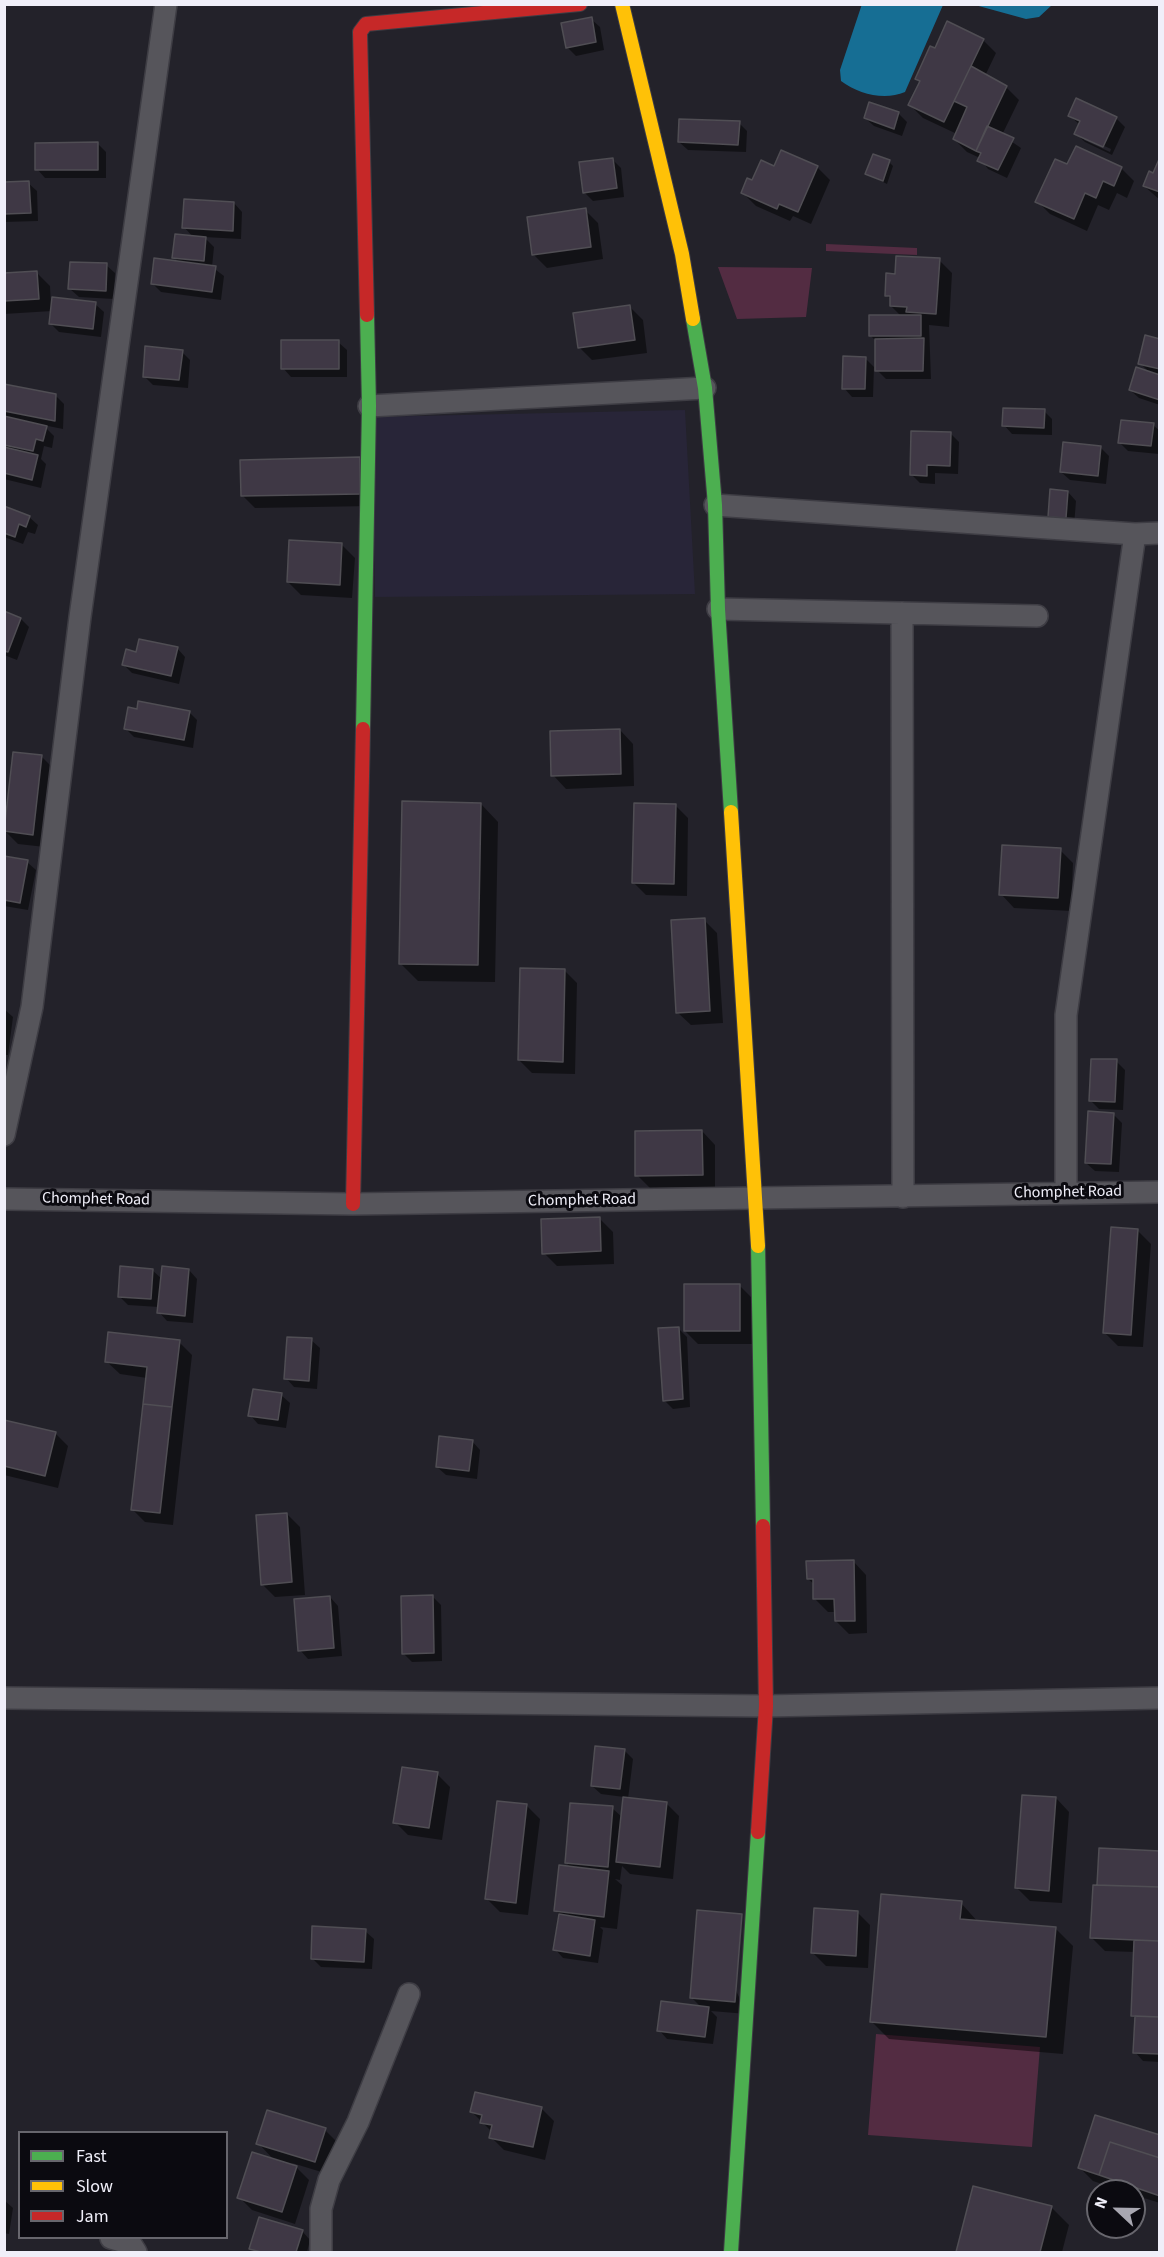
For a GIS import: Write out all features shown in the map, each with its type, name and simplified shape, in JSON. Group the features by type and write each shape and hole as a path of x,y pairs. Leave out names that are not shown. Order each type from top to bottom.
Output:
{"street":[{"path":"4,1135 32,1007 80,617 166,4"},
{"path":"353,1204 369,406 360,32 366,24 580,4"},
{"path":"622,4 682,254 705,388 715,505 718,609 757,1199 766,1706 731,2253"},
{"path":"369,406 705,388"},
{"path":"715,505 1135,534 1160,533"},
{"path":"1066,1193 1066,1015 1135,534"},
{"path":"718,609 1037,616"},
{"path":"902,613 903,1197"},
{"name":"Chomphet Road","path":"4,1199 353,1204 1160,1192"},
{"path":"4,1698 766,1706 1160,1698"},
{"path":"321,2253 321,2209 329,2180 358,2122 409,1994"},
{"path":"114,2239 131,2244 136,2253"}],"shaded area":[{"path":"826,244 917,248 917,255 826,251"},
{"path":"718,267 812,268 806,317 737,319"},
{"path":"685,410 695,594 375,597 372,417"},
{"path":"876,2034 1040,2047 1032,2147 868,2135"}],"water":[{"path":"862,4 943,5 905,92 889,96 872,95 841,81 840,70"},
{"path":"975,5 1052,5 1039,17 1026,19"}],"building":[{"path":"592,17 596,42 566,48 561,23"},
{"path":"947,21 984,39 944,122 908,105 920,81 915,79 930,46 935,48"},
{"path":"971,66 1007,86 976,151 953,139 967,107 954,101"},
{"path":"1076,98 1117,117 1103,147 1074,134 1080,121 1068,116"},
{"path":"869,102 899,112 894,129 864,118"},
{"path":"679,119 740,121 738,145 678,142"},
{"path":"987,126 1014,138 998,170 977,161 981,153 976,151"},
{"path":"98,142 98,170 35,170 35,143"},
{"path":"1076,146 1122,167 1114,186 1103,181 1096,198 1085,193 1074,219 1035,202 1055,159 1067,164"},
{"path":"781,150 818,166 798,212 779,204 777,209 741,193 747,178 752,180 761,160 774,166"},
{"path":"873,154 890,160 883,181 865,174"},
{"path":"1160,157 1160,192 1143,186 1149,171 1153,173"},
{"path":"613,158 617,188 583,193 579,162"},
{"path":"29,181 31,213 4,214 4,182"},
{"path":"184,199 234,202 233,231 182,228"},
{"path":"586,208 591,247 532,255 527,217"},
{"path":"175,234 206,237 204,261 172,258"},
{"path":"896,256 940,258 936,314 906,312 907,307 890,306 890,296 885,296 886,273 895,274"},
{"path":"154,258 216,266 212,292 151,284"},
{"path":"70,262 107,263 106,291 68,289"},
{"path":"37,271 39,299 4,301 4,273"},
{"path":"52,297 96,302 93,329 49,324"},
{"path":"630,305 635,340 578,348 573,313"},
{"path":"869,315 921,315 921,336 869,336"},
{"path":"1145,335 1160,339 1160,369 1138,364"},
{"path":"924,338 923,371 875,371 875,339"},
{"path":"281,340 339,340 339,369 281,369"},
{"path":"145,346 183,350 179,380 143,377"},
{"path":"843,356 866,357 865,389 842,389"},
{"path":"1136,367 1160,375 1160,400 1129,390"},
{"path":"4,384 56,394 55,421 4,411"},
{"path":"1003,408 1045,409 1044,428 1002,426"},
{"path":"4,416 47,426 43,441 36,439 33,451 4,445"},
{"path":"1121,420 1154,423 1151,446 1118,443"},
{"path":"911,431 951,432 950,466 927,465 927,476 910,475"},
{"path":"1063,442 1101,446 1098,476 1060,472"},
{"path":"4,447 38,455 32,480 4,473"},
{"path":"360,457 360,494 241,496 240,460"},
{"path":"1050,489 1068,491 1066,518 1048,517"},
{"path":"4,506 30,516 26,527 19,524 15,537 4,533"},
{"path":"289,540 342,543 340,585 287,582"},
{"path":"4,611 21,618 8,652 4,651"},
{"path":"139,639 178,647 171,676 122,665 126,649 136,652"},
{"path":"138,701 190,711 184,740 124,729 128,707 137,709"},
{"path":"620,729 621,774 551,776 550,731"},
{"path":"13,752 42,755 33,835 4,831"},
{"path":"402,801 481,803 478,965 399,964"},
{"path":"634,803 676,804 674,884 632,883"},
{"path":"1002,845 1061,848 1058,898 999,895"},
{"path":"4,856 28,860 20,903 4,900"},
{"path":"705,918 710,1011 676,1013 671,920"},
{"path":"520,968 565,969 563,1062 518,1060"},
{"path":"1091,1059 1117,1059 1115,1102 1089,1101"},
{"path":"1088,1111 1114,1113 1111,1164 1085,1163"},
{"path":"702,1130 703,1175 635,1176 635,1131"},
{"path":"600,1217 601,1251 542,1254 541,1219"},
{"path":"1111,1227 1138,1229 1131,1335 1103,1333"},
{"path":"120,1266 153,1269 151,1299 118,1297"},
{"path":"162,1266 189,1269 185,1316 157,1313"},
{"path":"684,1284 740,1284 740,1331 684,1331"},
{"path":"679,1327 683,1399 663,1401 658,1328"},
{"path":"108,1332 180,1340 172,1407 143,1404 147,1367 105,1362"},
{"path":"287,1337 312,1338 309,1381 284,1379"},
{"path":"253,1389 282,1393 278,1420 248,1416"},
{"path":"143,1404 172,1407 160,1513 131,1510"},
{"path":"4,1420 56,1432 45,1476 4,1466"},
{"path":"439,1436 473,1440 469,1471 436,1467"},
{"path":"287,1513 292,1582 261,1585 256,1515"},
{"path":"854,1560 855,1621 835,1621 834,1599 813,1599 813,1579 807,1579 806,1561"},
{"path":"433,1595 434,1653 402,1654 401,1596"},
{"path":"330,1596 334,1648 298,1651 294,1599"},
{"path":"595,1746 625,1749 620,1789 591,1786"},
{"path":"402,1767 438,1772 429,1828 393,1823"},
{"path":"1022,1795 1056,1797 1049,1891 1015,1888"},
{"path":"623,1797 667,1802 660,1867 616,1862"},
{"path":"497,1801 527,1804 516,1903 485,1899"},
{"path":"570,1803 613,1806 608,1867 565,1863"},
{"path":"1099,1848 1160,1851 1160,1887 1097,1885"},
{"path":"559,1865 609,1871 604,1917 554,1911"},
{"path":"1093,1885 1160,1887 1159,1941 1090,1938"},
{"path":"881,1894 962,1901 960,1919 1056,1927 1046,2037 870,2022"},
{"path":"814,1908 858,1911 856,1956 811,1953"},
{"path":"697,1910 742,1914 735,2002 690,1998"},
{"path":"559,1914 595,1920 590,1956 553,1950"},
{"path":"1160,1920 1160,2017 1131,2016 1134,1940 1159,1941"},
{"path":"312,1926 366,1929 364,1962 311,1959"},
{"path":"661,2001 709,2007 705,2037 657,2031"},
{"path":"1135,2016 1160,2017 1160,2054 1133,2053"},
{"path":"475,2092 542,2107 533,2147 489,2138 492,2125 480,2123 482,2115 470,2112"},
{"path":"267,2110 326,2128 315,2162 256,2144"},
{"path":"1095,2115 1160,2135 1160,2158 1110,2142 1099,2175 1078,2168"},
{"path":"1110,2142 1160,2158 1160,2196 1146,2191 1146,2179 1111,2179 1099,2175"},
{"path":"252,2152 297,2166 282,2212 237,2198"},
{"path":"973,2186 1052,2206 1040,2252 956,2252"},
{"path":"259,2217 303,2230 296,2252 261,2252 249,2249"}],"traffic: fast":[{"path":"363,729 369,406 367,315"},
{"path":"693,319 705,388 715,505 718,609 731,812"},
{"path":"758,1246 763,1526"},
{"path":"731,2252 758,1832"}],"traffic: slow":[{"path":"622,4 682,254 693,319"},
{"path":"731,812 758,1246"}],"traffic: jam":[{"path":"367,315 360,32 366,24 580,4"},
{"path":"353,1204 363,729"},
{"path":"758,1832 766,1706 763,1526"}]}
